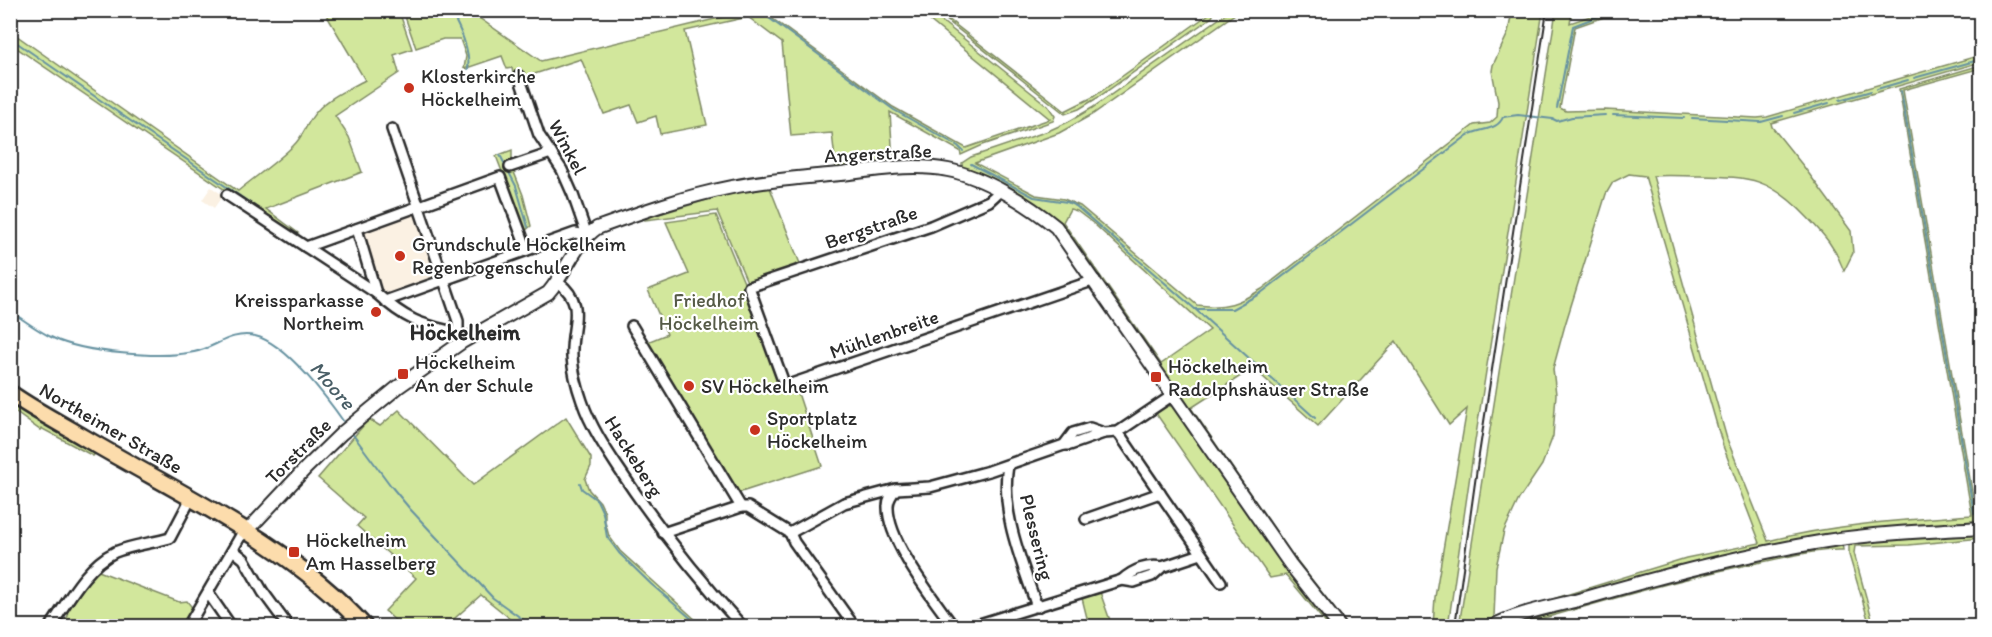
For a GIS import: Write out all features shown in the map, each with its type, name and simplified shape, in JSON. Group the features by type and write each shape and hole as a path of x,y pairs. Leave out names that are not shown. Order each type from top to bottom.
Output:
{"main road":[{"name":"Northeimer Straße","path":"10,393 32,408 247,531 297,565 337,599 364,627"}],"street":[{"name":"Winkel","path":"519,76 539,135 562,170 587,235"},
{"path":"227,195 376,293 398,312 416,323 460,337 458,321 392,129"},
{"path":"510,167 551,153"},
{"name":"Angerstraße","path":"587,235 597,228 639,213 733,187 873,170 930,168 950,170 1000,191 1038,212 1056,227 1095,280 1290,564 1339,627"},
{"path":"306,248 500,177 527,250"},
{"name":"Bergstraße","path":"749,287 932,226 989,201 1000,191"},
{"path":"357,229 376,293"},
{"path":"385,301 575,233 587,235 558,282"},
{"name":"Mühlenbreite","path":"749,287 785,387 1095,280"},
{"name":"Torstraße","path":"247,531 306,468 347,429 460,337 536,301 558,282"},
{"name":"Hackeberg","path":"558,282 571,293 575,305 572,355 575,380 582,402 611,456 663,533 742,627"},
{"path":"632,326 741,507"},
{"path":"790,533 844,503 873,494 896,489 930,487 1008,465 1064,445 1073,433 1090,428 1104,433 1118,432 1173,395"},
{"path":"1118,432 1221,582"},
{"name":"Plessering","path":"973,627 1037,607 1013,532 1005,482 1008,465"},
{"name":"Plessering","path":"988,471 1005,482"},
{"path":"896,489 890,497 888,507 895,534 914,570 953,627"},
{"path":"1086,519 1160,493"},
{"path":"873,494 888,507"},
{"name":"Northeimer Straße","path":"51,627 77,588 99,563 116,552 170,538 191,498"},
{"path":"663,533 741,507 748,507 790,533 854,627"},
{"path":"1494,627 1504,621 1643,581 1758,554 1844,539 1982,528"},
{"path":"188,627 240,537 247,531"},
{"path":"233,550 244,559 263,592 288,627"},
{"path":"1037,607 1122,580 1134,582 1152,576 1162,567 1201,554"},
{"path":"208,593 231,627"}],"shaded area":[{"path":"211,187 223,195 214,208 202,200"},
{"name":"Grundschule Höckelheim Regenbogenschule","path":"414,212 437,279 384,298 362,233 364,230"}],"green space":[{"path":"324,11 399,11 412,49 394,55 399,73 335,116 349,137 362,172 266,209 298,233 291,235 11,44 10,31 238,191 293,146 322,106 365,80"},
{"path":"403,11 469,11 541,61 748,11 762,11 893,107 966,148 1050,119 918,11 929,11 1048,106 1055,116 1053,121 961,155 960,151 890,112 893,161 836,168 832,133 791,136 782,43 748,17 685,31 707,125 660,134 656,116 638,122 631,105 604,114 581,59 522,78 521,73 513,74 512,68 507,69 502,56 464,69 466,56 460,39 443,39 416,48"},
{"path":"935,11 938,11 1065,111 1093,97 1215,11 1212,17 1097,98 1065,114"},
{"path":"1230,11 1239,11 1093,114 1059,133 975,163 1036,195 1064,199 1080,206 1197,305 1224,305 1239,301 1262,289 1474,125 1490,123 1497,117 1498,102 1492,71 1508,33 1512,11 1543,11 1448,626 1433,626 1435,597 1467,409 1449,425 1396,341 1318,426 1253,368 1191,408 1291,553 1348,626 1343,626 1324,603 1186,407 1188,405 1178,390 1175,391 1071,239 962,168 962,163 971,157 1048,131 1092,108","holes":["1070,209 1077,211 1094,224 1210,330 1161,364 1063,222"]},
{"path":"1556,11 1572,11 1570,23 1605,11 1621,11 1575,27 1560,108 1566,111 1605,110 1767,117 1981,55 1981,62 1771,123 1851,231 1853,253 1844,271 1833,248 1820,231 1795,205 1771,187 1733,177 1653,176 1727,439 1768,541 1818,530 1972,515 1899,89 1981,65 1981,68 1903,90 1976,514 1981,515 1981,524 1849,536 1490,623 1487,626 1459,626","holes":["1629,174 1645,176 1723,446 1760,543 1686,558 1494,617 1496,567 1504,531 1519,499 1542,465 1553,436 1556,394 1553,369 1606,194 1613,182"]},
{"path":"512,150 512,167 523,195 531,226 525,231 496,156"},
{"path":"770,188 801,266 748,284 717,211 642,219 731,193"},
{"name":"Friedhof Höckelheim","path":"716,215 745,285 783,394 797,390 822,466 738,493 647,342 667,334 648,290 689,274 666,222"},
{"path":"11,403 94,452 94,455 41,428 40,430 11,409"},
{"path":"1164,406 1173,406 1335,626 1328,626 1286,575 1270,578 1155,412"},
{"path":"399,410 473,485 566,417 591,458 591,466 585,479 589,490 600,502 605,513 609,536 620,551 702,626 515,626 507,616 481,595 446,626 401,626 385,611 416,578 357,526 364,518 318,478 369,419 380,426"},
{"path":"1981,531 1981,538 1909,545 1855,546 1854,553 1874,626 1870,626 1849,555 1849,544"},
{"path":"1842,543 1843,550 1813,552 1731,568 1515,626 1501,626 1686,574"},
{"path":"96,570 179,602 187,601 194,610 184,626 61,626 68,616 67,612"},
{"path":"1100,592 1112,626 1089,626 1082,598"}],"waterway":[{"path":"450,10 466,46 468,69"},
{"path":"758,10 894,110 963,151"},
{"path":"1557,108 1573,26 1614,10"},
{"path":"10,38 292,232"},
{"path":"1914,78 1982,59"},
{"path":"1877,89 1908,80"},
{"path":"1840,100 1871,91"},
{"path":"1901,91 1974,513"},
{"path":"1794,113 1829,103"},
{"path":"1195,309 1232,309 1261,293 1468,135 1493,127 1503,117 1518,115 1557,121 1572,117 1605,115"},
{"path":"1613,115 1684,118"},
{"path":"1692,118 1761,122 1783,116"},
{"path":"500,155 516,186 528,227"},
{"path":"971,164 1034,197 1067,202 1076,206 1195,309 1315,418"},
{"name":"Moore","path":"10,311 53,338 83,348 103,351 143,355 180,354 202,350 238,336 255,336 280,349 293,360 329,401 346,425"},
{"name":"Moore","path":"351,432 410,509 493,598 521,618 528,626"},
{"path":"580,483 582,489 597,500 603,513 607,537 619,553 698,626"}],"railway":[{"path":"1455,626 1547,10"}],"place":[{"name":"Klosterkirche Höckelheim","path":"409,88"},
{"name":"Grundschule Höckelheim Regenbogenschule","path":"400,256"},
{"name":"Kreissparkasse Northeim","path":"376,312"},
{"name":"Höckelheim An der Schule","path":"403,374"},
{"name":"Höckelheim Radolphshäuser Straße","path":"1156,377"},
{"name":"SV Höckelheim","path":"689,386"},
{"name":"Sportplatz Höckelheim","path":"755,430"},
{"name":"Höckelheim Am Hasselberg","path":"294,552"}],"district":[{"name":"Höckelheim","path":"465,332"}]}
